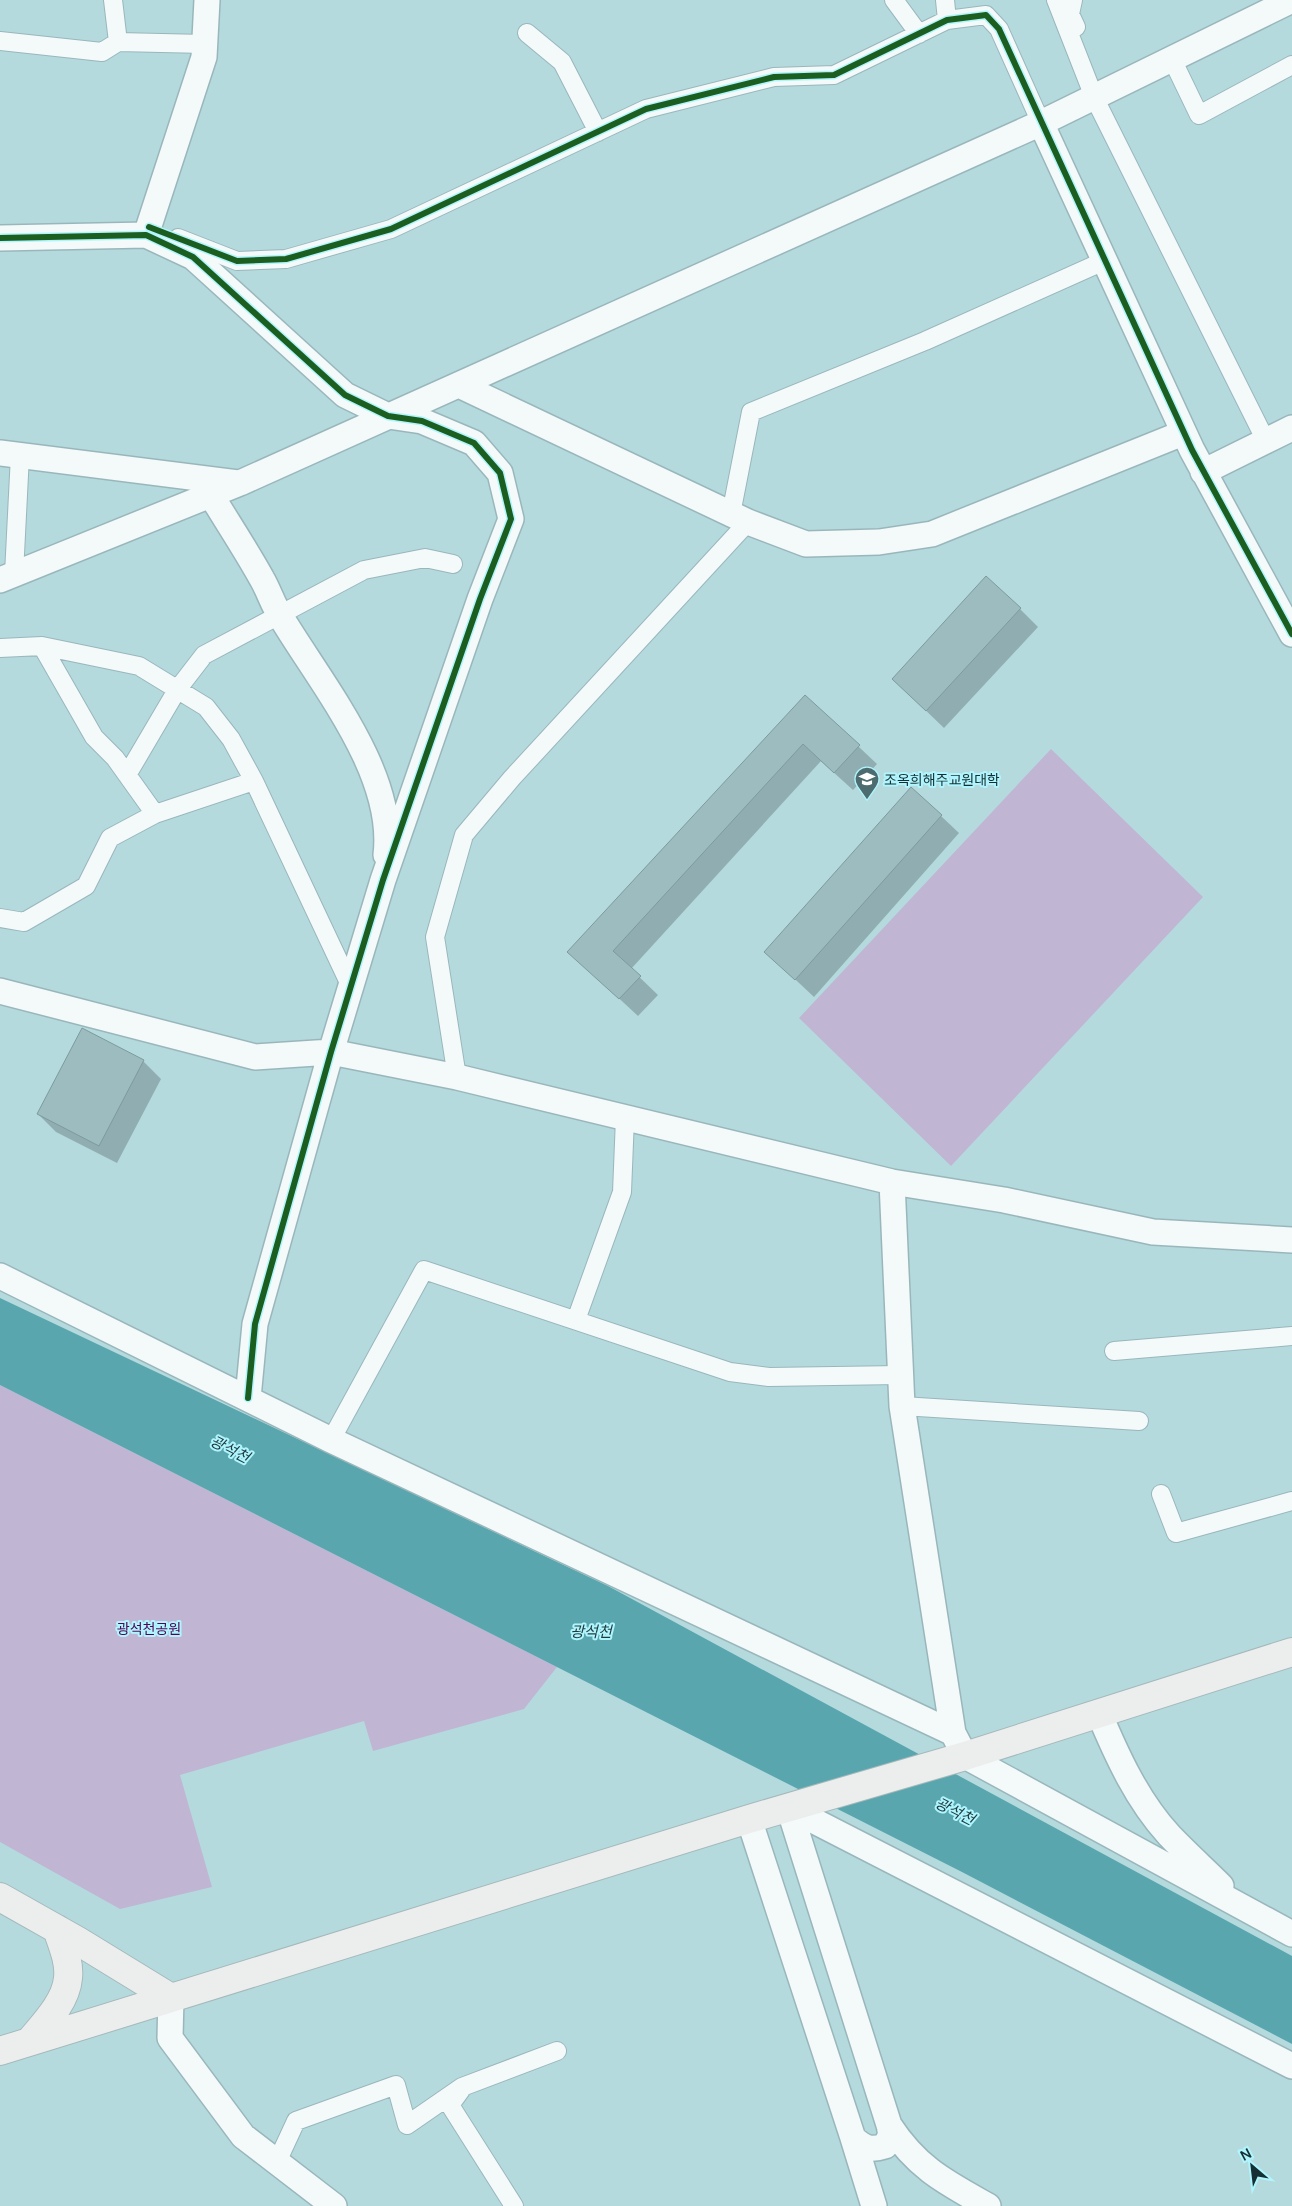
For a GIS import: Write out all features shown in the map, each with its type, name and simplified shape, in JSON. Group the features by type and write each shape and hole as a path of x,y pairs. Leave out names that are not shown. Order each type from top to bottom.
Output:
{"main road":[{"path":"0,2051 789,1808 956,1750 1099,1713 1292,1652"},
{"path":"0,1897 171,1998"},
{"path":"30,2042 62,1997 68,1979 67,1961 57,1929"}],"street":[{"path":"113,0 118,42"},
{"path":"148,231 204,58 207,0"},
{"path":"894,0 919,34"},
{"path":"945,0 947,20"},
{"path":"1056,0 1266,441"},
{"path":"1072,0 1070,14 1100,94"},
{"path":"240,483 10,454 7,577 240,483 459,385 1041,123 1292,0"},
{"path":"0,238 148,231 236,261 286,259 391,229 646,109 774,78 834,75 947,20 986,15 999,29 1104,261 1203,472 1292,634"},
{"path":"527,32 562,62 598,132"},
{"path":"0,41 102,52 118,42 204,44"},
{"path":"1172,59 1199,115 1292,65"},
{"path":"148,231 192,257 345,395 388,416 422,421 474,443 500,473 511,520 480,599 384,880 331,1052 255,1324 248,1398"},
{"path":"457,1077 436,937 464,835 740,518 750,412 925,341 1104,261"},
{"path":"459,385 740,518 806,544 879,542 932,534 1184,433"},
{"path":"1203,472 1292,428"},
{"path":"211,494 263,580 280,615 355,735 377,787 389,836 384,880"},
{"path":"127,775 177,690 204,655 364,570 425,558 453,564"},
{"path":"0,648 42,646 139,666 206,708 231,739 254,781 351,987"},
{"path":"42,646 94,737 115,758 155,814"},
{"path":"0,918 24,922 86,886 110,838 155,814 254,781"},
{"path":"0,992 255,1057 331,1052 457,1077 892,1182 1004,1200 1154,1232 1292,1240"},
{"path":"576,1320 622,1192 625,1118"},
{"path":"892,1182 899,1375 902,1406 956,1750"},
{"path":"331,1440 424,1270 730,1372 769,1377 899,1375"},
{"path":"0,1276 956,1750 1292,1934"},
{"path":"1114,1351 1292,1336"},
{"path":"902,1406 1139,1421"},
{"path":"1161,1494 1176,1533 1292,1501"},
{"path":"1099,1713 1117,1757 1141,1798 1168,1834 1243,1908"},
{"path":"789,1808 1292,2066"},
{"path":"789,1808 891,2135 885,2146 872,2150 863,2147 853,2138"},
{"path":"749,1819 874,2206"},
{"path":"171,1998 170,2038 243,2136 334,2206"},
{"path":"277,2162 296,2121 396,2085 407,2125 462,2087 557,2052"},
{"path":"462,2087 450,2105 514,2206"},
{"path":"889,2125 902,2146 937,2178 988,2206"}],"green space":[{"path":"1051,749 1203,897 951,1166 799,1018"},
{"name":"광석천공원","path":"0,1385 557,1667 524,1709 373,1751 364,1721 180,1775 212,1887 120,1909 0,1842"}],"water":[{"name":"광석천","path":"0,1298 608,1586 1292,1956 1292,2044 962,1872 0,1385"}],"building":[{"path":"986,576 1021,608 926,711 892,679"},
{"path":"805,695 860,745 834,773 803,744 613,951 641,976 619,999 567,952"},
{"path":"911,787 942,815 795,980 764,952"},
{"path":"82,1028 144,1060 99,1146 37,1114"}],"cycle path":[{"path":"149,227 237,261 286,259 391,229 646,109 774,77 834,75 947,20 986,15 999,29 1192,450 1292,634"},
{"path":"0,238 146,235 193,257 345,395 388,416 422,421 474,443 500,473 511,519 480,599 383,880 331,1052 255,1324 248,1398"}],"place":[{"name":"조옥희해주교원대학","path":"867,800"}]}
